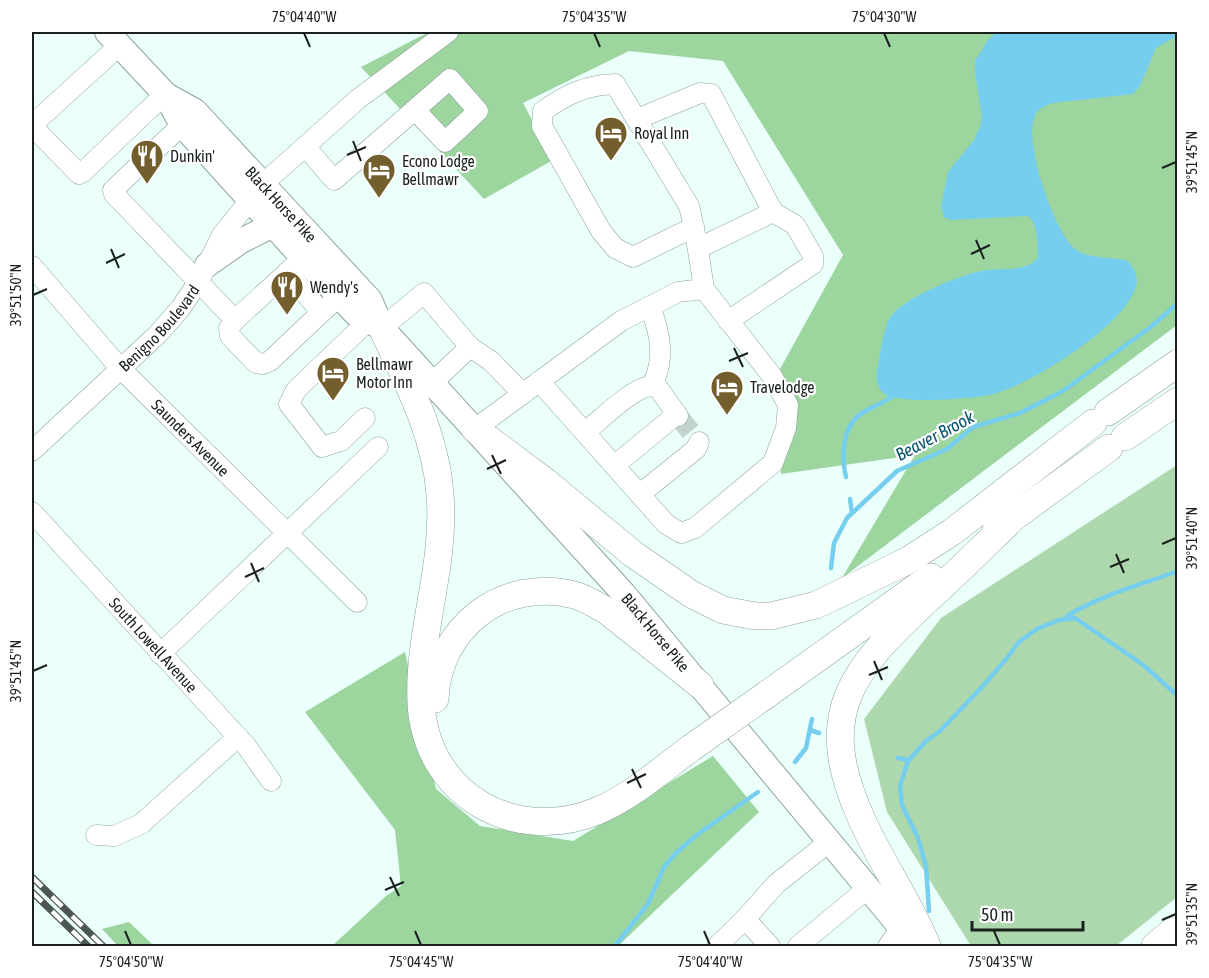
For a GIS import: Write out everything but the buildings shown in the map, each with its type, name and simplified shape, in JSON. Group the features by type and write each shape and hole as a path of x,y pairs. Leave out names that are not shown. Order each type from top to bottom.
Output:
{"highway":[{"path":"375,325 422,416 439,484 441,531 423,657 421,701 426,736 435,758 468,797 492,812 520,820 559,821 591,813 621,799 688,744 762,691 1011,520 1178,401"},
{"path":"475,429 546,482 657,572 707,603 723,610 755,616 785,614 816,605 907,561 952,532 1100,417 1178,363"},
{"path":"762,691 960,542 1008,487"},
{"path":"927,946 919,926 851,795 840,747 842,715 858,674 879,646 1011,520"},
{"path":"688,744 618,786 588,800 556,807 531,807 508,802 471,780 446,747 435,705 439,670 453,639 464,626 490,605 520,594 556,591 575,595 607,611 699,685"},
{"path":"1155,946 1178,927"},
{"path":"1168,946 1178,939"}],"main road":[{"name":"Black Horse Pike","path":"113,38 165,94 182,125 370,300 375,325"},
{"name":"Black Horse Pike","path":"165,94 195,111 256,192 295,265 340,295 356,314 375,325 433,382 616,585 868,888 894,937 916,946"},
{"path":"203,273 241,241 273,225"}],"street":[{"name":"Benigno Boulevard","path":"32,451 167,324 180,309 203,273 222,235 256,192 358,99 448,32"},
{"path":"113,38 32,126 79,174 165,94"},
{"path":"539,381 666,524 681,533 695,528 773,462 786,428 789,405 772,376 704,290 699,248 694,227 689,206 615,84 596,85 576,91 543,111 542,126 601,231 615,249 633,257 694,227"},
{"path":"637,119 700,93 711,94 773,212 795,225 813,256 813,264 728,321"},
{"path":"305,146 334,180 415,110"},
{"path":"182,125 113,190 114,194 203,273 235,320"},
{"path":"699,248 773,212"},
{"path":"321,312 295,265 235,320 230,328 230,336 256,363 262,364 270,361 340,295"},
{"name":"Saunders Avenue","path":"32,266 120,368 357,602"},
{"path":"475,429 621,321 678,292 704,290"},
{"path":"365,418 340,441 322,447 289,404 296,390 375,325 424,293 470,347 491,361 523,394"},
{"path":"650,306 658,327 661,354 656,376 651,385"},
{"path":"433,382 470,347"},
{"path":"585,432 638,389 656,385 677,415 615,465"},
{"path":"640,495 696,450 699,442"},
{"path":"160,654 378,447"},
{"name":"South Lowell Avenue","path":"32,512 238,737 271,781"},
{"path":"96,835 114,836 141,824 238,737"},
{"path":"717,946 776,884 829,842"},
{"path":"798,946 868,888"},
{"path":"745,918 770,946"}],"green space":[{"path":"429,32 1177,32 1177,325 842,578 915,455 781,474 780,369 843,255 723,61 629,51 523,103 553,160 484,199 361,67"},
{"path":"1177,465 1177,897 1116,946 971,946 887,812 864,719 941,618"},
{"path":"405,652 436,789 480,826 573,841 713,756 759,812 618,946 332,946 386,896 401,886 395,830 305,712"},
{"path":"129,922 154,946 118,946 102,929"}],"water":[{"path":"997,32 1177,32 1177,36 1156,48 1140,86 1133,94 1053,103 1037,112 1033,124 1036,161 1042,183 1049,204 1067,239 1075,249 1087,255 1128,261 1137,281 1131,297 1118,315 1100,332 1054,365 1011,388 985,396 956,399 894,398 882,392 877,376 885,329 897,310 907,302 949,281 987,270 1022,267 1034,262 1038,257 1036,229 1028,216 950,220 944,217 941,206 948,172 974,140 980,127 982,117 975,61 988,40"}],"waterway":[{"name":"Beaver Brook","path":"831,568 834,543 847,518 897,471 947,449 973,427 1020,413 1063,391 1152,326 1178,303"},
{"path":"846,477 844,451 850,426 862,413 895,395"},
{"path":"850,499 852,513"},
{"path":"1067,616 1107,596 1178,571"},
{"path":"929,911 926,866 918,838 902,805 900,786 908,761 982,687 1019,642 1037,629 1059,620 1075,618 1142,664 1178,696"},
{"name":"Beaver Brook","path":"795,762 806,748 812,719"},
{"path":"810,730 819,733"},
{"path":"898,758 909,760"},
{"name":"Beaver Brook","path":"615,946 648,904 664,867 676,853 698,834 758,792"}],"tunnel":[{"path":"678,416 699,442"}],"railway":[{"path":"32,877 103,946"},
{"path":"32,892 88,946"}],"place":[{"name":"Royal Inn","path":"611,162"},
{"name":"Dunkin'","path":"147,185"},
{"name":"Econo Lodge Bellmawr","path":"379,199"},
{"name":"Wendy's","path":"287,316"},
{"name":"Bellmawr Motor Inn","path":"333,402"},
{"name":"Travelodge","path":"727,416"}]}
